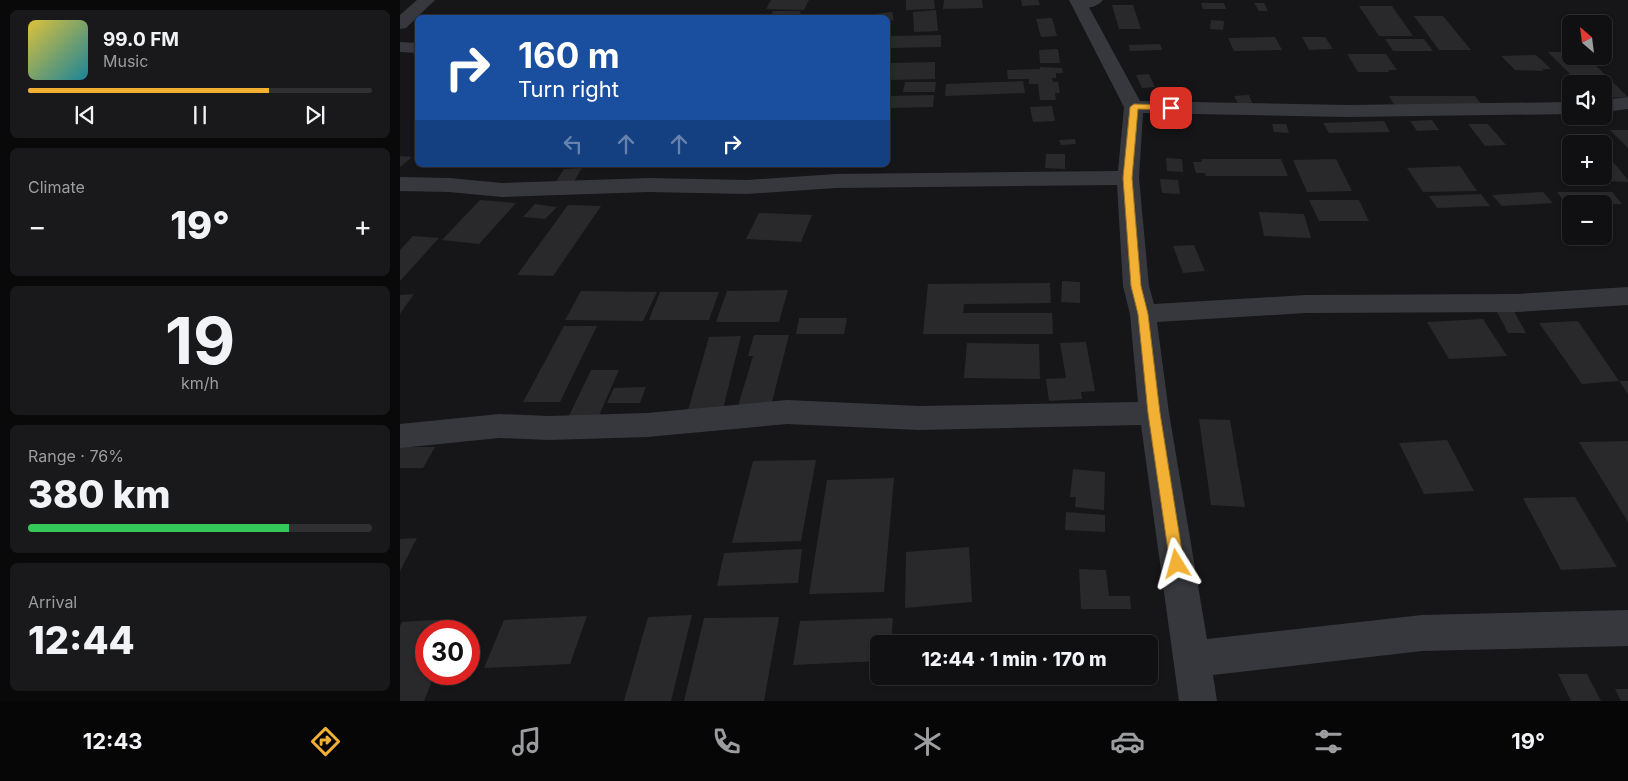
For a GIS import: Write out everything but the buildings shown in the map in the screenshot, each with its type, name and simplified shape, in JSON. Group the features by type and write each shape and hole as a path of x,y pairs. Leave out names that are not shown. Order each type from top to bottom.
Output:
{"street":[{"path":"400,24 428,0"},
{"path":"1084,1 1115,74 1134,107 1128,178 1136,286 1143,314 1154,413 1198,701"},
{"path":"400,47 415,48"},
{"path":"1612,105 1628,104"},
{"path":"1134,107 1348,111 1562,108"},
{"path":"400,184 450,185 502,190 649,185 747,188 808,174 836,181 1128,178"},
{"path":"1143,314 1306,304 1516,303 1628,296"},
{"path":"400,436 499,426 549,428 647,425 787,412 919,418 1154,413"},
{"path":"1191,659 1422,633 1628,628"}],"route":[{"path":"1171,108 1134,107 1128,178 1136,286 1143,314 1154,413 1177,564"}]}
